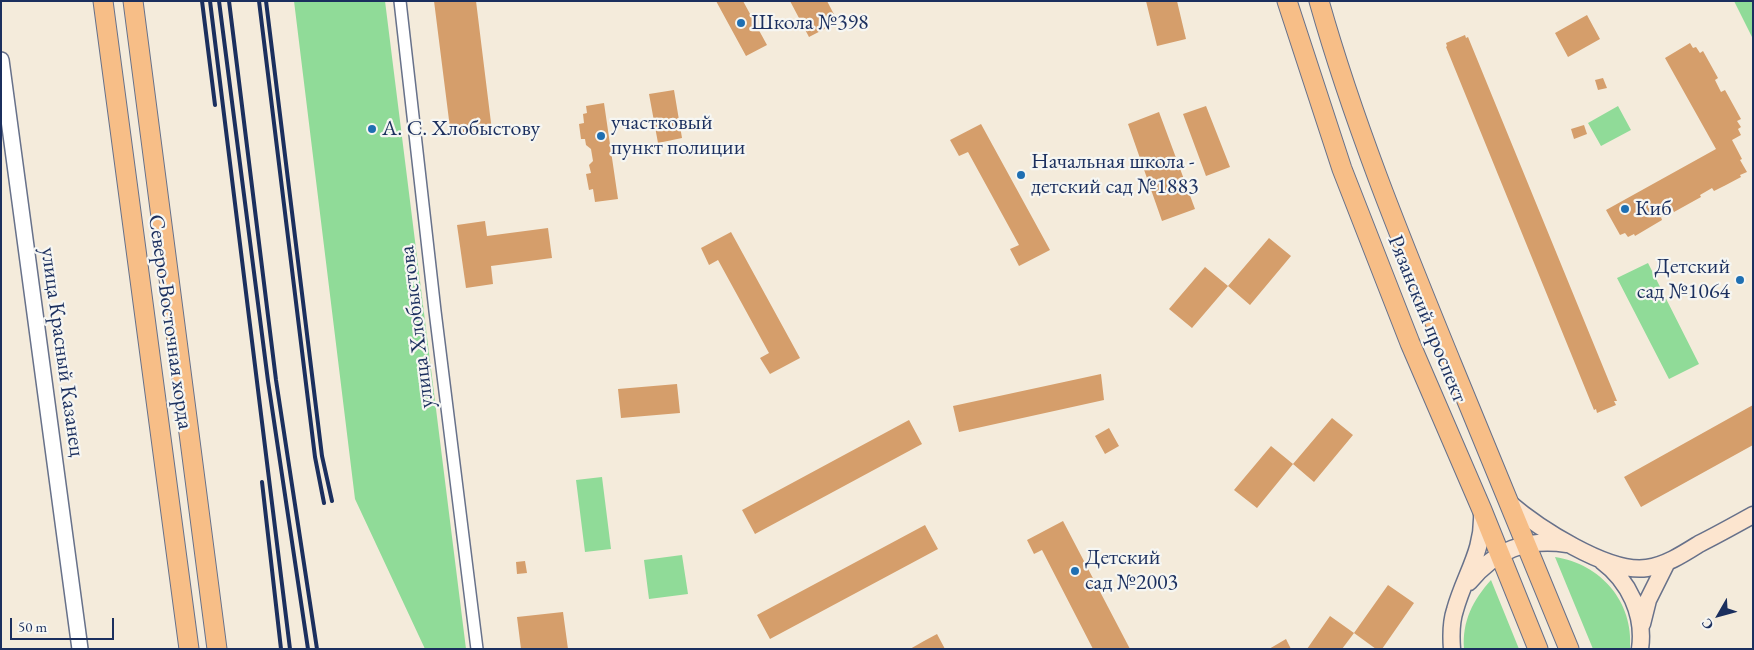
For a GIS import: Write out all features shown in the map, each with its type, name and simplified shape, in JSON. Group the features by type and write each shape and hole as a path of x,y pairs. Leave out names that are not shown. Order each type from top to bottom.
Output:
{"main road":[{"name":"Северо-Восточная хорда","path":"103,1 189,649"},
{"name":"Северо-Восточная хорда","path":"134,1 216,649"},
{"name":"Рязанский проспект","path":"1287,1 1294,28 1345,178 1410,344 1482,510 1538,649"},
{"name":"Рязанский проспект","path":"1319,1 1370,158 1525,545 1569,649"},
{"path":"1508,502 1540,527 1574,546 1596,557 1631,568 1648,568 1667,562 1753,515"},
{"path":"1451,648 1455,610 1479,549 1483,525 1482,510"},
{"path":"1461,595 1479,571 1500,553 1525,545 1553,542 1574,546"},
{"path":"1596,557 1617,575 1630,595 1641,631"},
{"path":"1640,649 1641,631 1648,600 1667,562"}],"street":[{"name":"улица Хлобыстова","path":"400,1 435,311 477,649"},
{"name":"улица Красный Казанец","path":"1,60 80,649"}],"green space":[{"path":"294,1 385,1 466,649 425,649 355,499"},
{"path":"1734,1 1753,1 1753,37 1752,37"},
{"path":"1618,106 1631,130 1601,146 1588,123"},
{"path":"1648,263 1699,364 1669,379 1617,278"},
{"path":"602,477 611,549 585,552 576,480"},
{"path":"682,555 688,594 649,599 644,560"},
{"path":"1555,557 1572,561 1587,568 1611,588 1620,601 1626,616 1630,632 1630,649 1593,649"},
{"path":"1491,580 1519,649 1464,649 1465,629 1470,612 1479,595"}],"building":[{"path":"434,1 476,1 492,131 451,136"},
{"name":"Школа №398","path":"716,1 743,1 767,45 746,56"},
{"name":"Школа №398","path":"790,1 827,1 838,22 809,37"},
{"path":"1146,1 1177,1 1186,39 1157,46"},
{"path":"1587,15 1600,39 1568,57 1555,33"},
{"path":"1465,35 1466,38 1468,37 1617,401 1614,401 1616,405 1597,413 1596,409 1594,410 1446,47 1446,43"},
{"path":"1690,43 1700,53 1703,51 1718,78 1715,80 1721,92 1725,90 1741,119 1737,121 1741,127 1738,129 1741,135 1732,140 1747,172 1714,191 1712,188 1700,195 1701,197 1674,212 1673,210 1661,217 1662,220 1635,236 1634,234 1628,237 1625,233 1620,235 1606,210 1716,149 1665,58"},
{"path":"1603,78 1607,88 1598,90 1595,80"},
{"path":"674,90 682,138 658,143 649,94"},
{"path":"604,103 618,199 595,202 593,189 589,190 586,174 591,173 589,165 593,161 591,149 586,145 585,139 581,139 579,124 584,123 583,114 587,113 586,106"},
{"path":"1206,106 1230,167 1206,176 1183,114"},
{"path":"1159,112 1195,209 1162,221 1128,124"},
{"path":"981,124 1050,250 1019,266 1010,249 1019,245 968,152 959,156 950,140"},
{"path":"1584,125 1587,134 1574,139 1571,129"},
{"path":"485,221 487,236 548,228 552,258 491,266 493,284 466,288 457,225"},
{"path":"731,232 800,358 770,374 760,358 769,353 718,260 709,265 701,248"},
{"path":"1269,238 1291,256 1250,305 1228,286"},
{"path":"1205,267 1228,286 1192,328 1169,309"},
{"path":"1101,374 1104,400 959,432 953,406"},
{"path":"677,384 680,413 621,418 618,389"},
{"path":"1753,405 1753,445 1641,507 1624,477"},
{"path":"1332,418 1353,435 1314,482 1293,464"},
{"path":"909,420 922,444 755,534 742,510"},
{"path":"1109,428 1119,446 1105,454 1095,436"},
{"path":"1271,446 1293,464 1257,508 1234,490"},
{"path":"1063,521 1130,649 1093,649 1042,550 1034,554 1027,540"},
{"path":"925,525 938,549 770,639 757,615"},
{"path":"525,561 527,573 517,574 516,562"},
{"path":"1388,585 1414,603 1382,649 1376,649 1354,633"},
{"path":"563,612 568,649 521,649 517,617"},
{"path":"1330,616 1354,633 1342,649 1307,649"},
{"path":"937,634 945,649 910,649 924,641"},
{"path":"1286,639 1291,649 1269,649"}],"railway":[{"path":"202,1 215,105"},
{"path":"210,1 290,649"},
{"path":"219,1 268,381 308,649"},
{"path":"229,1 276,380 317,649"},
{"path":"259,1 315,457 324,503"},
{"path":"266,1 322,456 332,501"},
{"path":"262,482 281,649"}],"place":[{"name":"Школа №398","path":"741,23"},
{"name":"А. С. Хлобыстову","path":"372,129"},
{"name":"участковый пункт полиции","path":"601,136"},
{"name":"Начальная школа - детский сад №1883","path":"1021,175"},
{"name":"Киб","path":"1625,209"},
{"name":"Детский сад №1064","path":"1740,280"},
{"name":"Детский сад №2003","path":"1075,571"}]}
